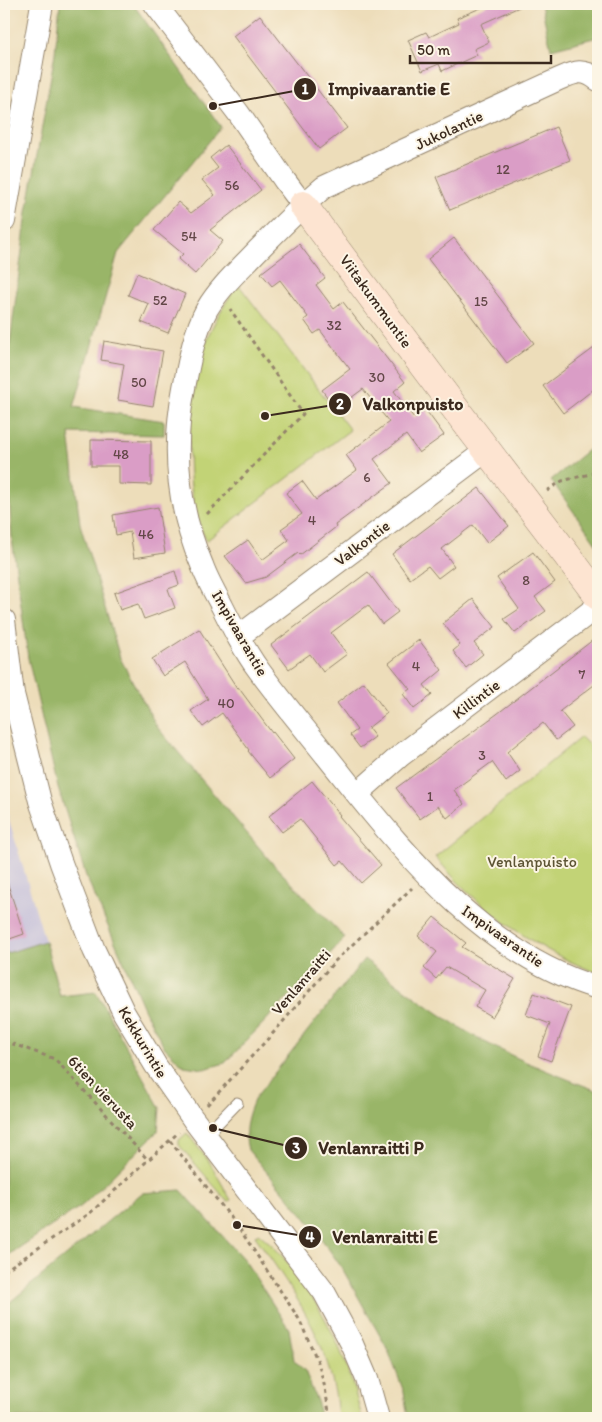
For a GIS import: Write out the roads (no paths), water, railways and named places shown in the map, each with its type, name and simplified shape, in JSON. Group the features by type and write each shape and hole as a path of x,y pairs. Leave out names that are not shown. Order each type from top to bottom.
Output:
{"street":[{"path":"4,221 42,4"},
{"name":"Viitakummuntie","path":"155,4 239,114 284,180 598,596"},
{"name":"Jukolantie","path":"303,204 324,187 575,72 588,73 598,80"},
{"name":"Impivaarantie","path":"303,204 220,288 206,312 194,342 181,400 178,459 182,503 189,532 202,566 238,637 256,667 357,794 426,875 475,919 536,962 559,974 598,988"},
{"name":"Valkontie","path":"238,637 487,450"},
{"name":"Killintie","path":"357,794 400,756 598,606"},
{"name":"Kekkurintie","path":"4,620 13,694 40,801 91,941 124,1013 156,1066 206,1136 324,1292 352,1344 367,1379 378,1418"}],"lane":[{"path":"206,1136 237,1103"}],"place":[{"name":"Impivaarantie E","path":"213,106"},
{"name":"Valkonpuisto","path":"265,416"},
{"name":"Venlanraitti P","path":"213,1128"},
{"name":"Venlanraitti E","path":"237,1225"}],"park label":[{"name":"Venlanpuisto","path":"532,861"}]}
